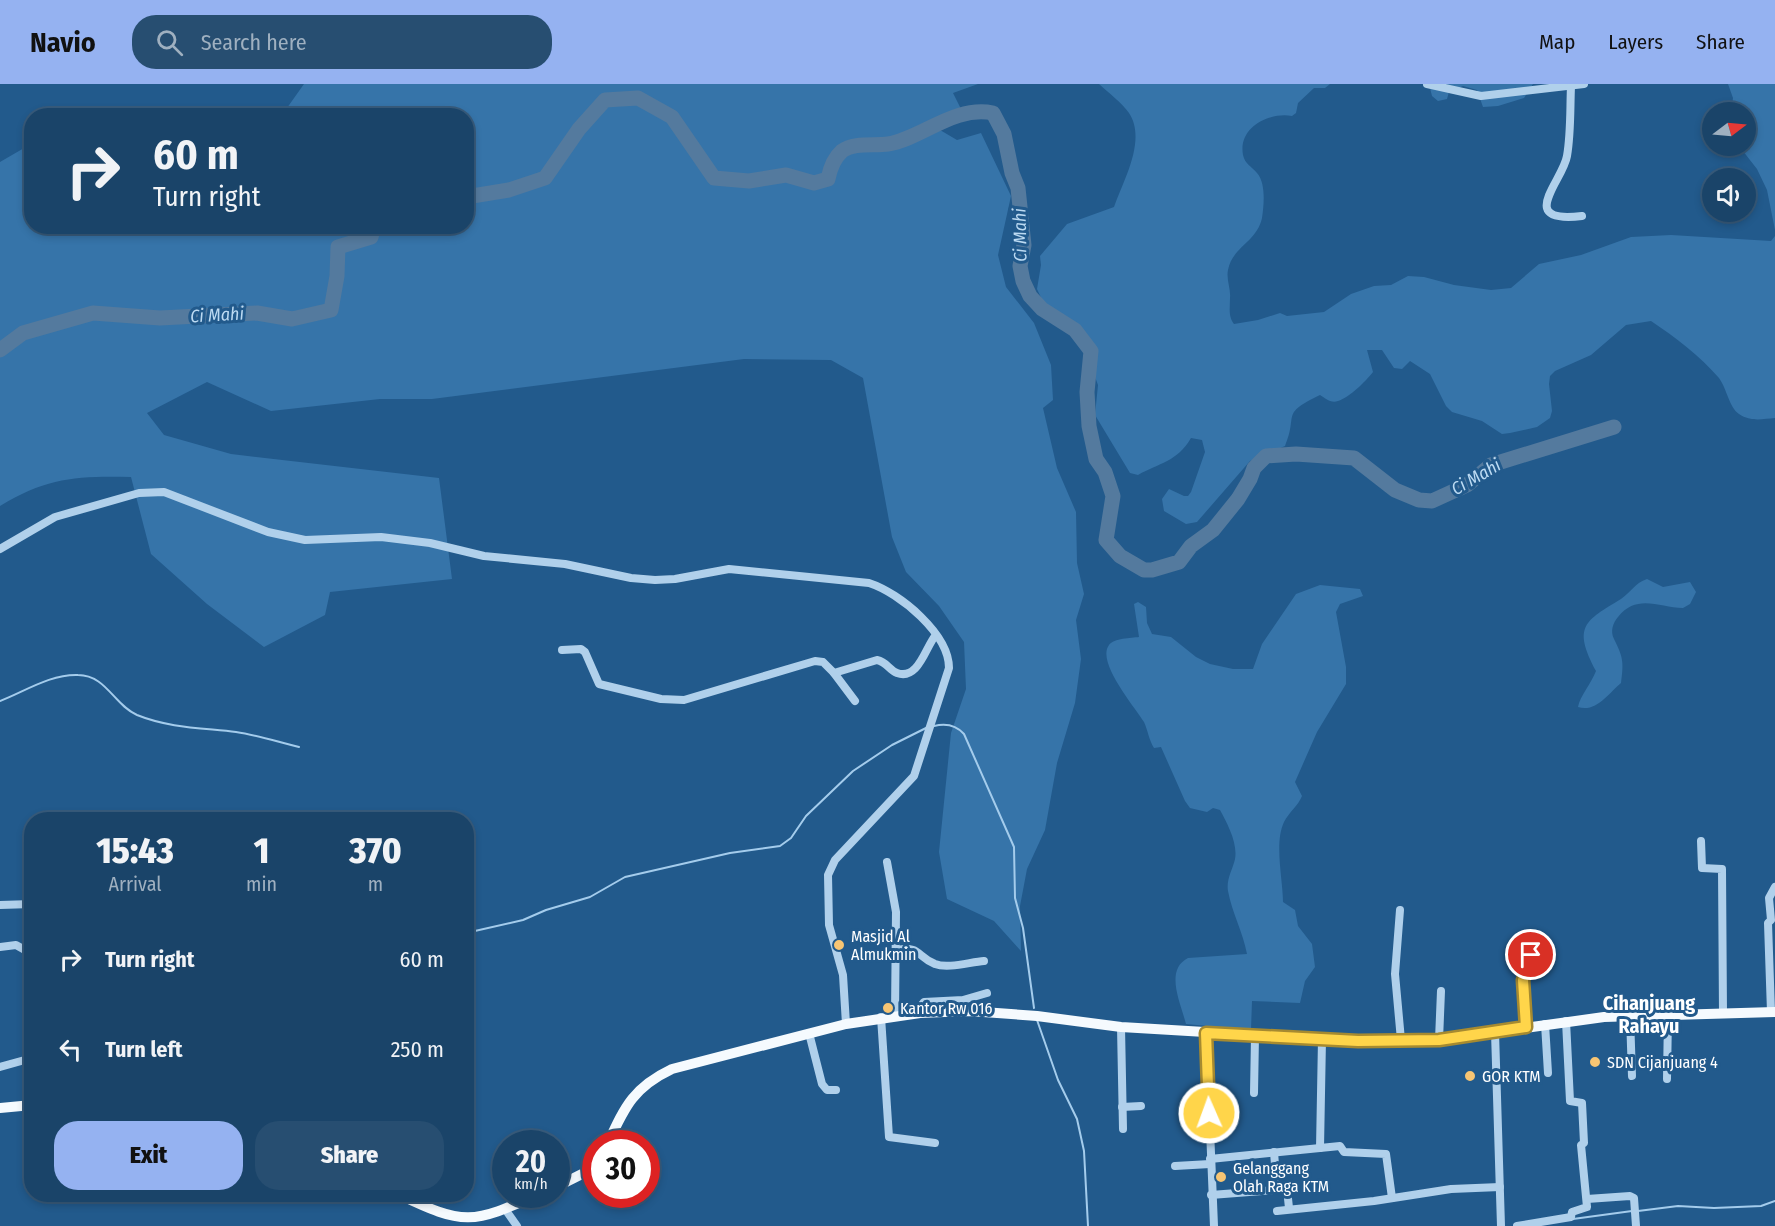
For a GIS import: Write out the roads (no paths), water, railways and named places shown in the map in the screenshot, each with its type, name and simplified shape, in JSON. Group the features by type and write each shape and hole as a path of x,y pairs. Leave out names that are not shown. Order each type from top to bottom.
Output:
{"main road":[{"path":"614,1130 626,1105 651,1079 698,1060 846,1024 895,1015 969,1011 1037,1016 1121,1027 1206,1033 1322,1039 1439,1040 1566,1021 1630,1016 1773,1012"},
{"path":"0,1108 24,1106"},
{"path":"410,1202 427,1213 454,1223 474,1223 506,1209"}],"street":[{"path":"1426,84 1481,96 1584,84"},
{"path":"1571,86 1567,157 1564,169 1549,190 1546,202 1551,212 1559,217 1582,216"},
{"path":"0,549 55,517 139,493 164,492 268,532 305,540 381,537 430,543 484,556 565,564 631,578 655,580 675,579 729,569 869,583 899,597 936,635 946,649 949,668 919,767 906,787 835,860 828,875 829,925 843,975 846,1024"},
{"path":"834,674 877,660 885,661 897,672 905,673 922,663 929,642 936,635"},
{"path":"562,650 581,649 585,652 599,684 661,699 697,698 815,661 823,662 855,701"},
{"path":"1701,841 1702,868 1722,869 1723,1014"},
{"path":"887,862 896,912 895,1015"},
{"path":"1773,1012 1767,932 1768,923 1773,920 1769,898 1775,887"},
{"path":"0,904 24,903"},
{"path":"1400,910 1395,990 1401,1040"},
{"path":"1526,1027 1523,980 1536,943"},
{"path":"0,947 16,945 24,950"},
{"path":"897,950 917,949 936,964 984,961"},
{"path":"1439,1040 1442,991"},
{"path":"920,1013 920,1007 924,1002 963,1000 987,993"},
{"path":"1667,1079 1668,1015"},
{"path":"1630,1016 1632,1076"},
{"path":"881,1017 889,1137 935,1143"},
{"path":"1517,1226 1571,1217 1572,1212 1587,1207 1582,1174 1582,1103 1570,1101 1566,1021"},
{"path":"1545,1024 1548,1073"},
{"path":"1121,1027 1123,1129"},
{"path":"1495,1032 1501,1226"},
{"path":"809,1033 822,1084 827,1090 836,1090"},
{"path":"1206,1033 1214,1226"},
{"path":"1254,1093 1255,1036"},
{"path":"1320,1148 1322,1039"},
{"path":"0,1067 24,1060"},
{"path":"1122,1107 1141,1106"},
{"path":"1175,1166 1274,1152 1340,1146 1344,1152 1388,1155 1392,1198"},
{"path":"1274,1152 1277,1190"},
{"path":"1277,1211 1451,1189 1500,1187"},
{"path":"1211,1196 1287,1189 1289,1208"},
{"path":"1587,1199 1630,1196 1634,1198 1636,1226"},
{"path":"506,1209 517,1226"}],"waterway":[{"name":"Ci Mahi","path":"474,196 509,190 545,178 579,129 605,100 638,98 672,117 714,178 749,181 786,175 814,183 828,179 835,160 847,148 858,145 888,144 913,136 951,118 979,112 993,113 1004,134 1012,173 1018,188 1024,245 1020,266 1023,281 1030,296 1042,309 1075,330 1091,351 1087,392 1089,426 1096,459 1105,472 1113,496 1106,540 1120,556 1144,570 1179,562 1191,546 1213,530 1238,499 1254,468 1266,456 1296,454 1354,458 1395,490 1419,500 1432,501 1467,485 1491,465 1614,427"},
{"name":"Ci Mahi","path":"0,350 23,333 93,313 160,318 257,313 292,319 331,310 337,276 338,247 371,237 372,234"},
{"path":"0,701 57,677 88,676 103,685 122,705 137,715 161,723 244,733 299,747"},
{"path":"934,726 950,726 964,734 1014,847 1015,898 1023,928 1034,1008"},
{"path":"474,931 523,920 546,910 590,897 625,877 730,853 780,846 791,838 806,816 853,771 892,745 928,727"},
{"path":"1037,1020 1058,1080 1077,1119 1084,1151 1088,1226"},
{"path":"1638,1211 1678,1206 1714,1208 1761,1206 1775,1201"},
{"path":"1573,1219 1632,1211"}],"place":[{"name":"Masjid Al Almukmin","path":"839,945"},
{"name":"Kantor Rw 016","path":"888,1008"},
{"name":"SDN Cijanjuang 4","path":"1595,1062"},
{"name":"GOR KTM","path":"1470,1076"},
{"name":"Gelanggang Olah Raga KTM","path":"1221,1177"}],"district":[{"name":"Cihanjuang Rahayu","path":"1649,1014"}]}
